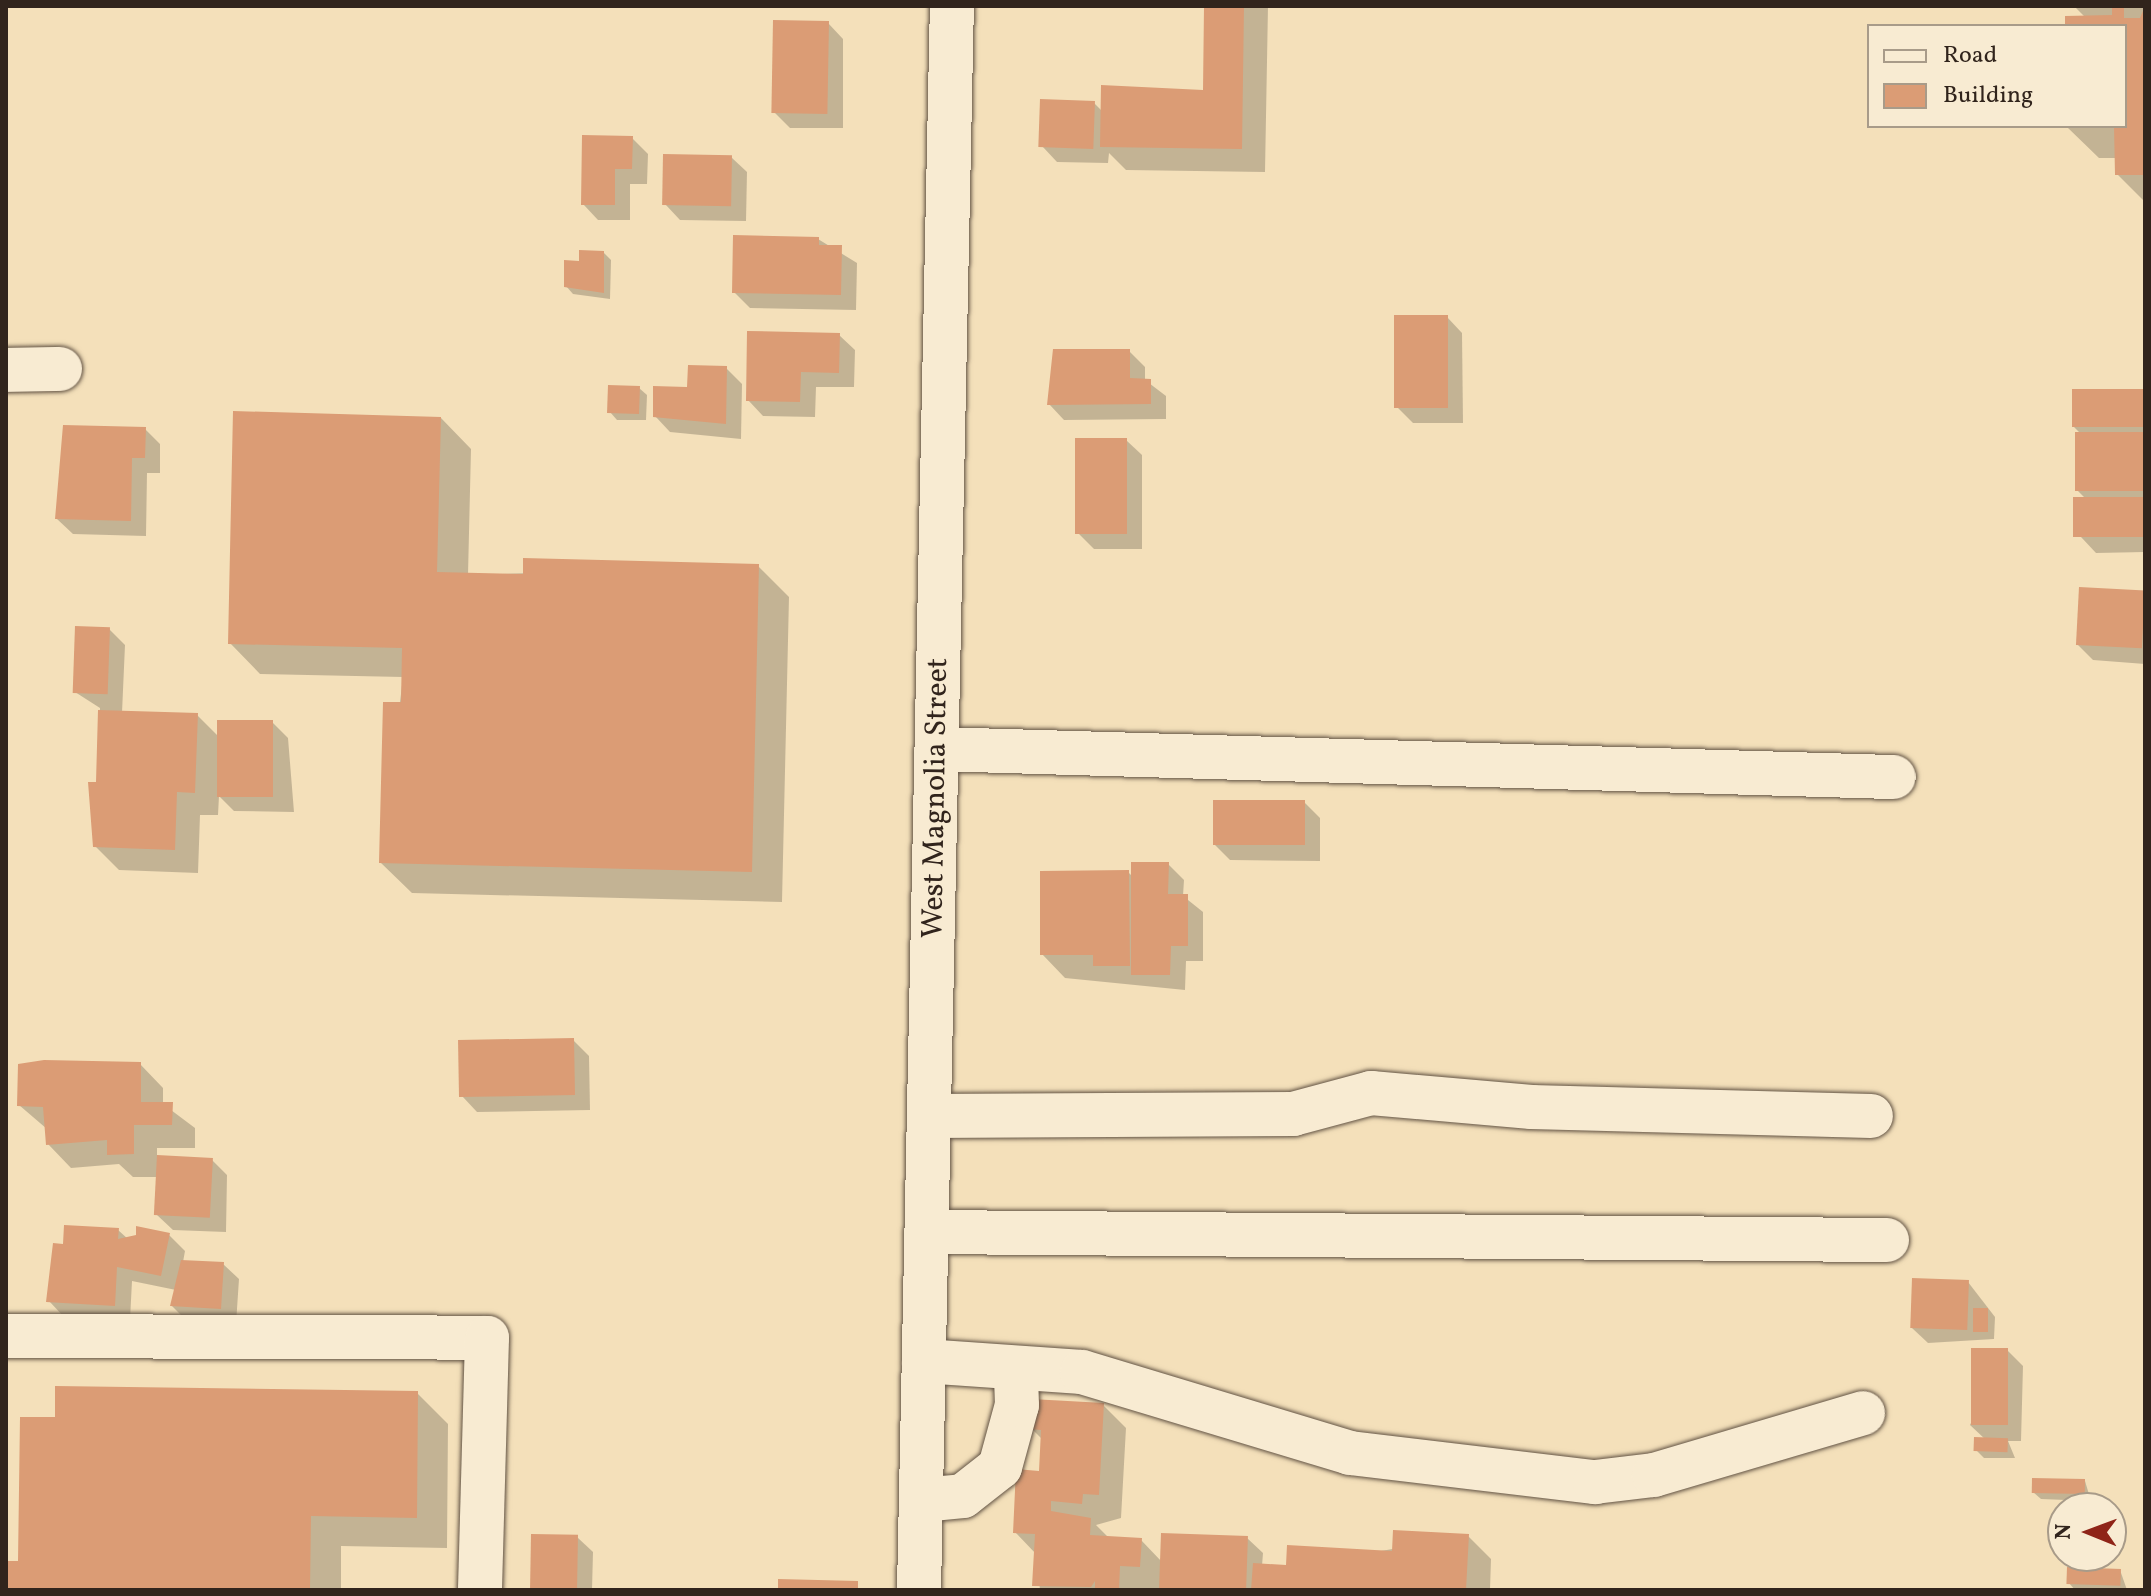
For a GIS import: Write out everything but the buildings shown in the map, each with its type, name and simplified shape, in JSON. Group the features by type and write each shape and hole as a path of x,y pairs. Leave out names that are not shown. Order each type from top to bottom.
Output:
{"street":[{"name":"West Magnolia Street","path":"919,1590 952,6"},
{"path":"6,370 60,369"},
{"path":"937,749 1894,777"},
{"path":"929,1116 1293,1114 1371,1093 1531,1107 1871,1116"},
{"path":"927,1232 1887,1240"},
{"path":"6,1336 487,1338 480,1590"},
{"path":"924,1361 1016,1368 1135,1383 1350,1453 1595,1482 1654,1475 1863,1413"},
{"path":"921,1500 963,1496 1000,1467 1017,1405 1016,1368"}]}
